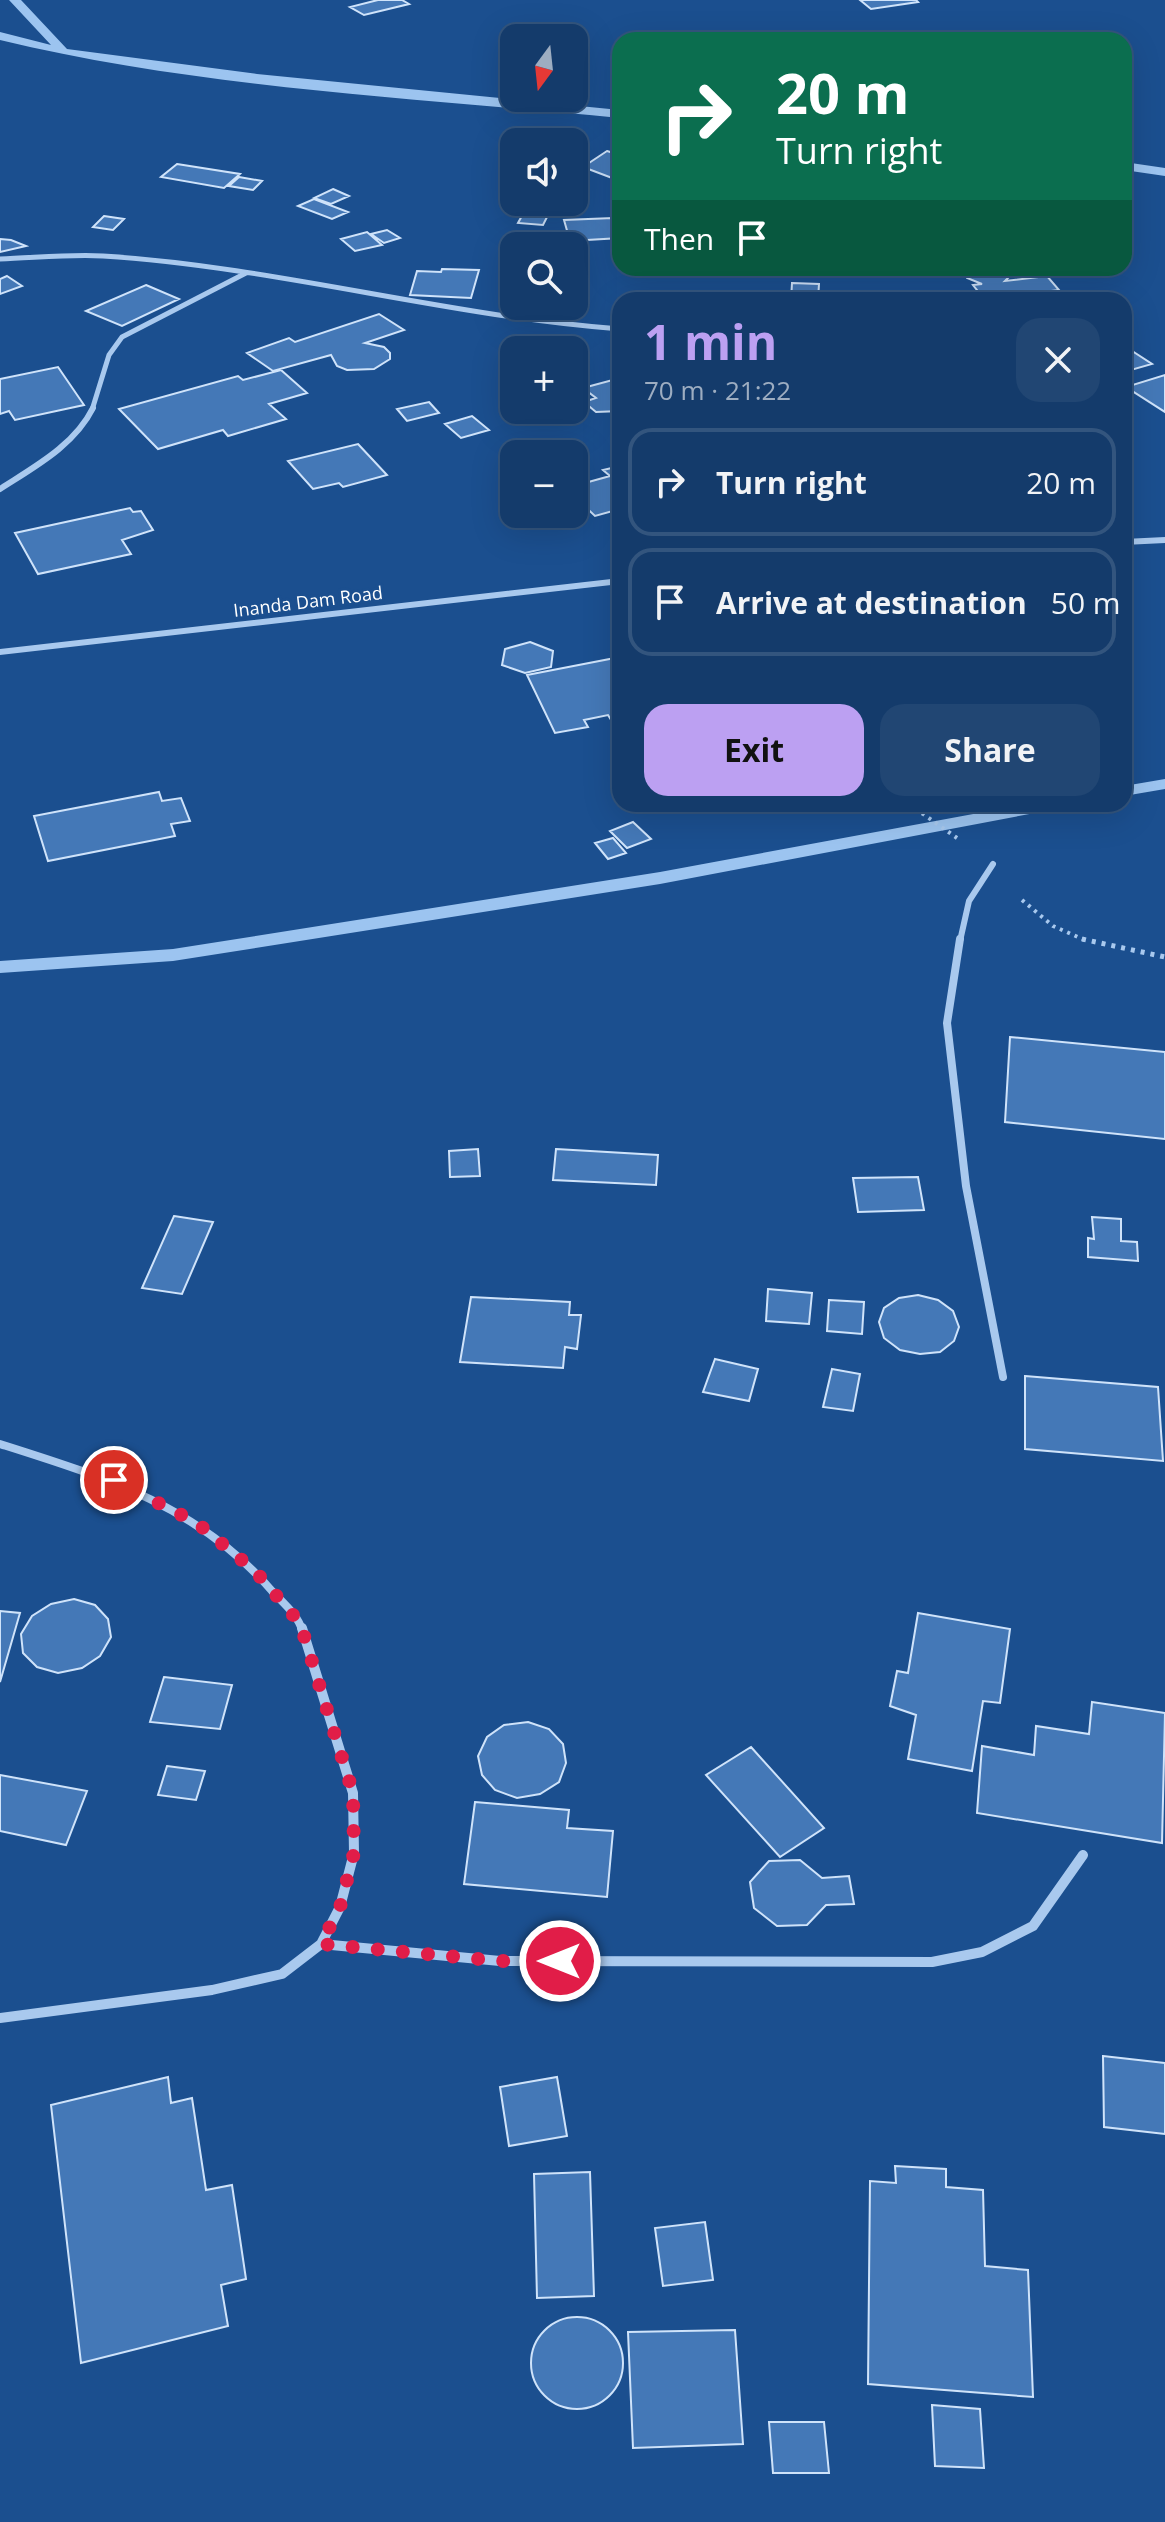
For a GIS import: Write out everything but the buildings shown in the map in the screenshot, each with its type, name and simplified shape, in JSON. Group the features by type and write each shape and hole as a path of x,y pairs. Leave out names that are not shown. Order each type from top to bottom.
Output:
{"street":[{"path":"0,259 101,256 247,273 497,318 612,328"},
{"path":"0,489 73,438 92,413 109,352 122,337 247,273"},
{"path":"1132,542 1165,540"},
{"name":"Inanda Dam Road","path":"0,652 612,582"},
{"path":"993,864 969,901 954,968 947,1023 966,1186 1003,1377"},
{"path":"0,1444 114,1480 197,1523 255,1571 300,1623 353,1793 354,1853 340,1907 321,1944 282,1974 212,1990 0,2018"},
{"path":"321,1944 500,1961 932,1962 982,1952 1033,1926 1083,1855"}],"path":[{"path":"920,812 993,864 1042,921 1075,939 1111,950 1165,957"}],"waterway":[{"path":"15,0 63,51"},
{"path":"0,36 65,52 257,78 612,113"},
{"path":"1132,167 1165,172"},
{"path":"1132,790 1165,784"},
{"path":"0,967 173,955 660,878 1013,812"}],"route":[{"path":"114,1480 197,1523 255,1571 300,1623 353,1793 354,1853 340,1907 321,1944 378,1952 500,1961 560,1961"}]}
